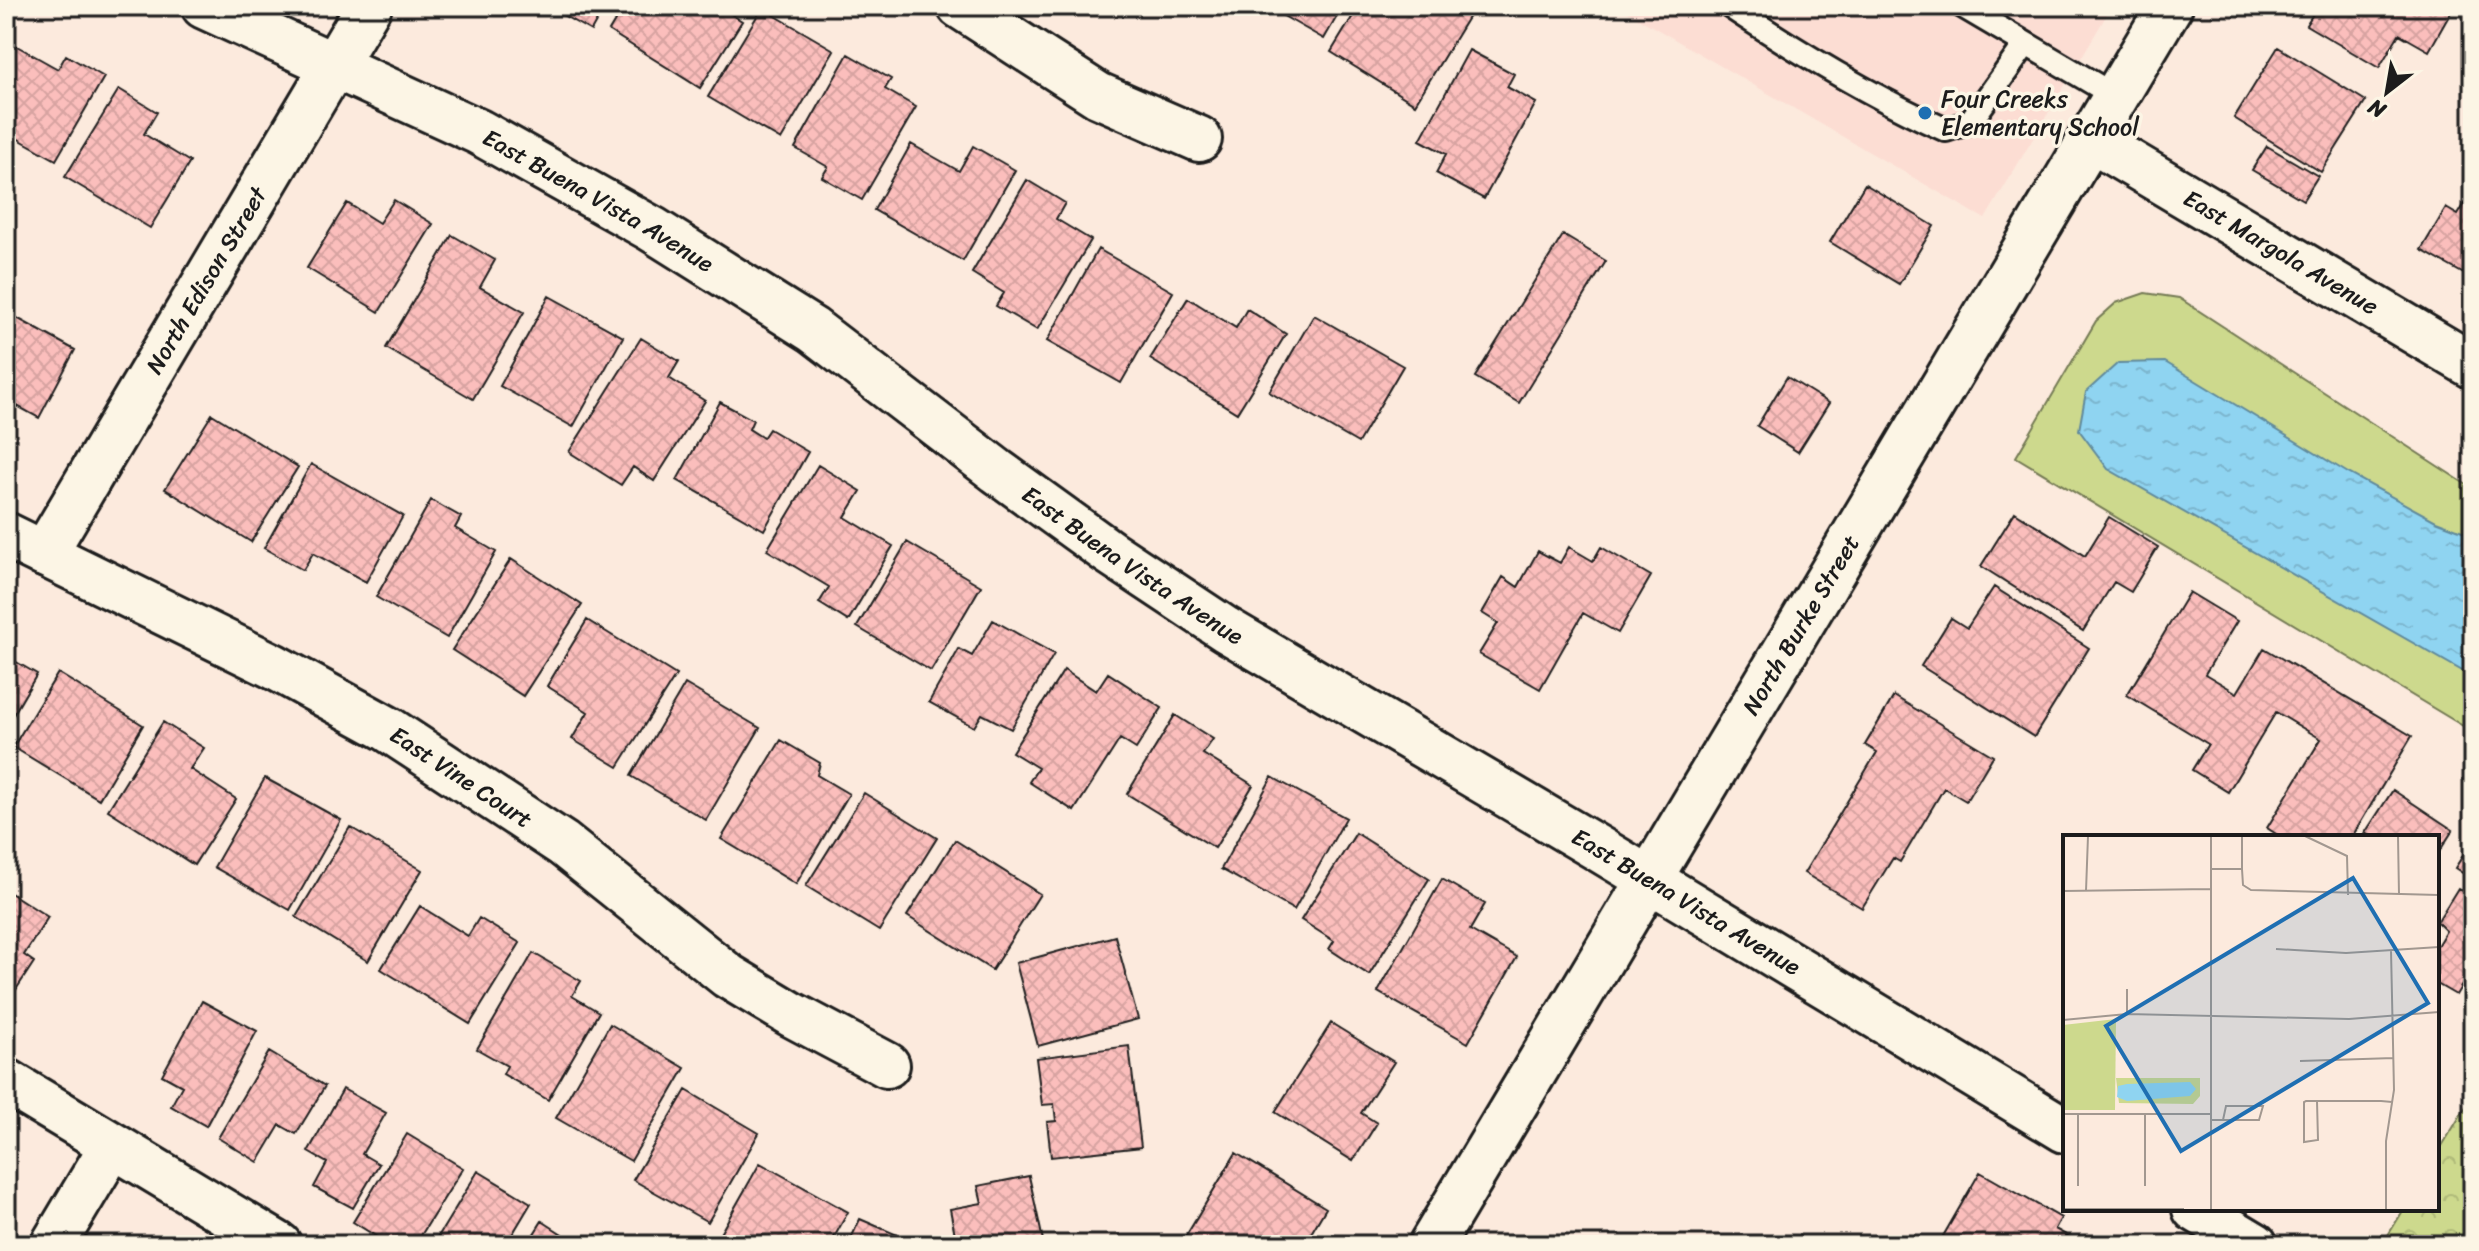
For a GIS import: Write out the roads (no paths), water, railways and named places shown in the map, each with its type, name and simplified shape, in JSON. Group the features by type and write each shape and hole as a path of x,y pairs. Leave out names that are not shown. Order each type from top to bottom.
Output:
{"street":[{"name":"East Buena Vista Avenue","path":"204,6 479,132 652,229 813,330 1009,480 1109,552 1225,629 1651,880 2063,1129"},
{"name":"North Edison Street","path":"25,544 334,66 369,6"},
{"path":"960,6 1098,95 1199,139"},
{"name":"North Burke Street","path":"1431,1245 2170,6"},
{"name":"East Margola Avenue","path":"2090,139 2473,366"},
{"name":"East Vine Court","path":"25,544 273,666 388,729 563,844 728,976 887,1065"},
{"path":"6,1081 279,1245"},
{"path":"53,1245 112,1146"},
{"path":"2198,1211 2255,1245"}],"lane":[{"path":"1729,6 1799,51 1907,113 1946,130 1970,122 2025,45"},
{"path":"1962,6 2115,96"}],"water":[{"path":"2165,362 2348,473 2436,521 2473,535 2473,677 2108,469 2079,430 2086,392 2118,363"}],"place":[{"name":"Four Creeks Elementary School","path":"1925,113"}]}
